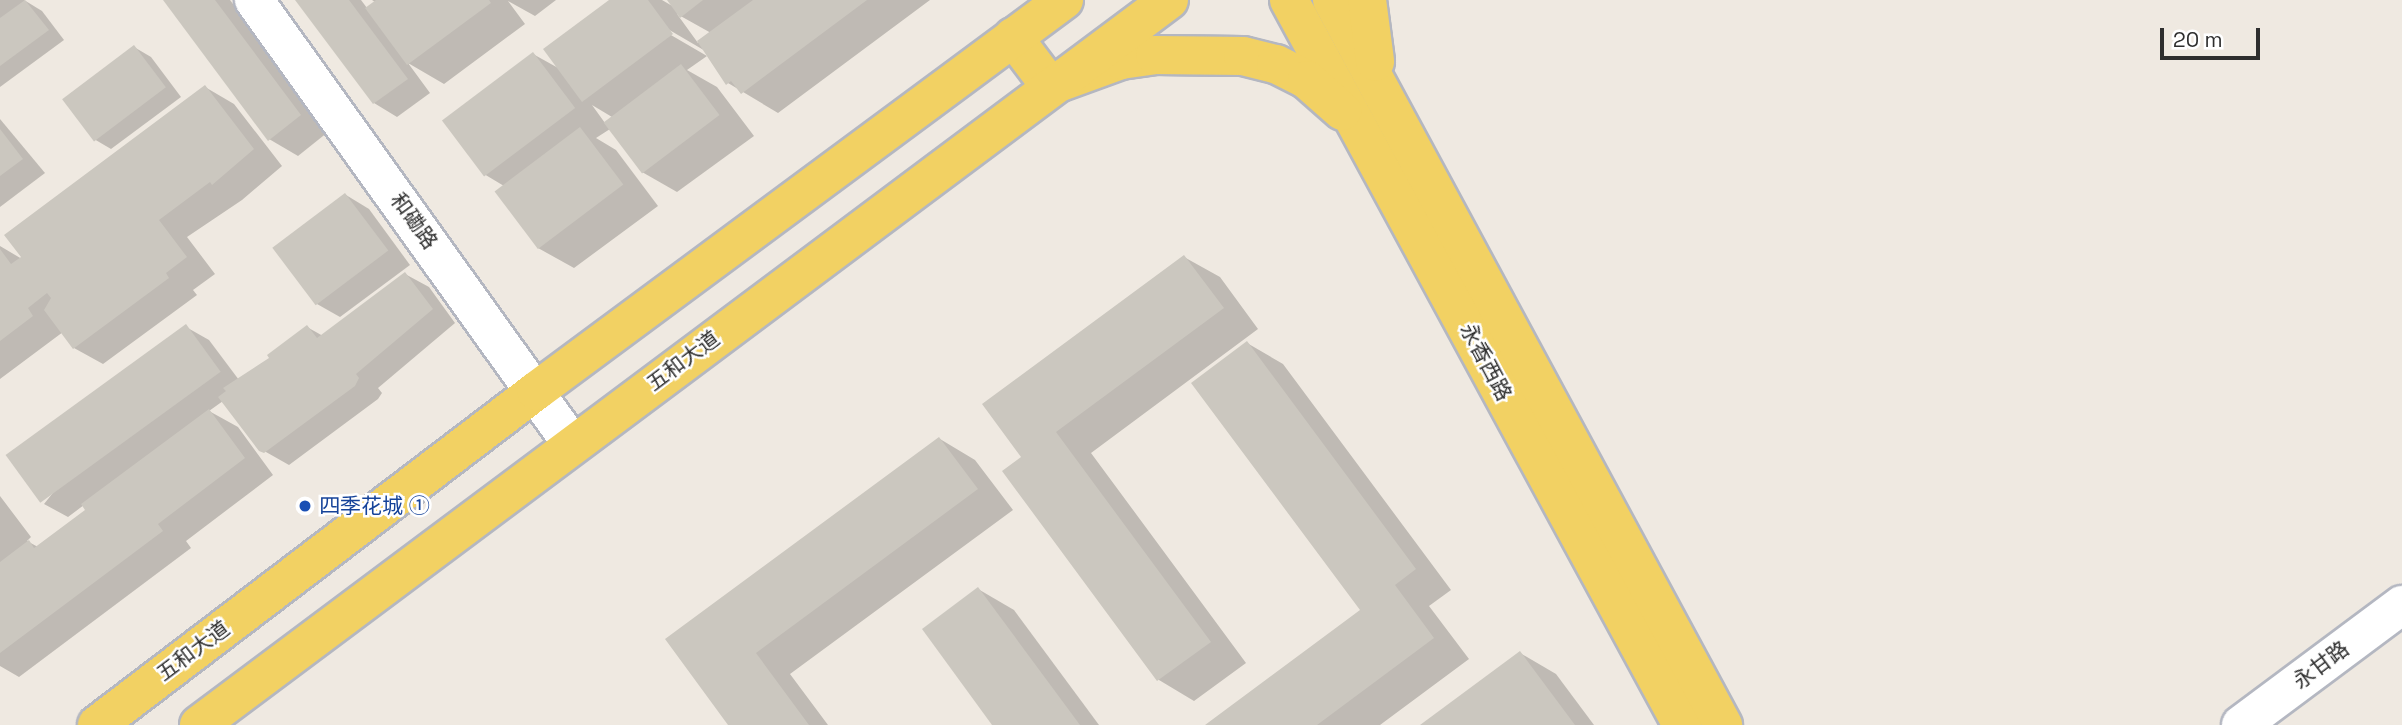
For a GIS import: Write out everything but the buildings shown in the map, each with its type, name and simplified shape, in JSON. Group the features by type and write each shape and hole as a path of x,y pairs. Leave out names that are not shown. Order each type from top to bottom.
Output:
{"main road":[{"name":"五和大道","path":"199,725 1050,86 1169,0"},
{"name":"永香西路","path":"1289,0 1682,725"},
{"name":"永香西路","path":"1332,0 1723,725"},
{"path":"1367,0 1381,91"},
{"name":"五和大道","path":"97,725 536,391 1044,13"},
{"path":"1044,13 1050,86 1132,59 1193,53 1243,56 1276,64 1307,80 1360,130"}],"street":[{"name":"和磡路","path":"254,0 572,444"},
{"name":"永甘路","path":"2241,725 2402,605"}],"place":[{"name":"四季花城 ①","path":"305,506"}]}
